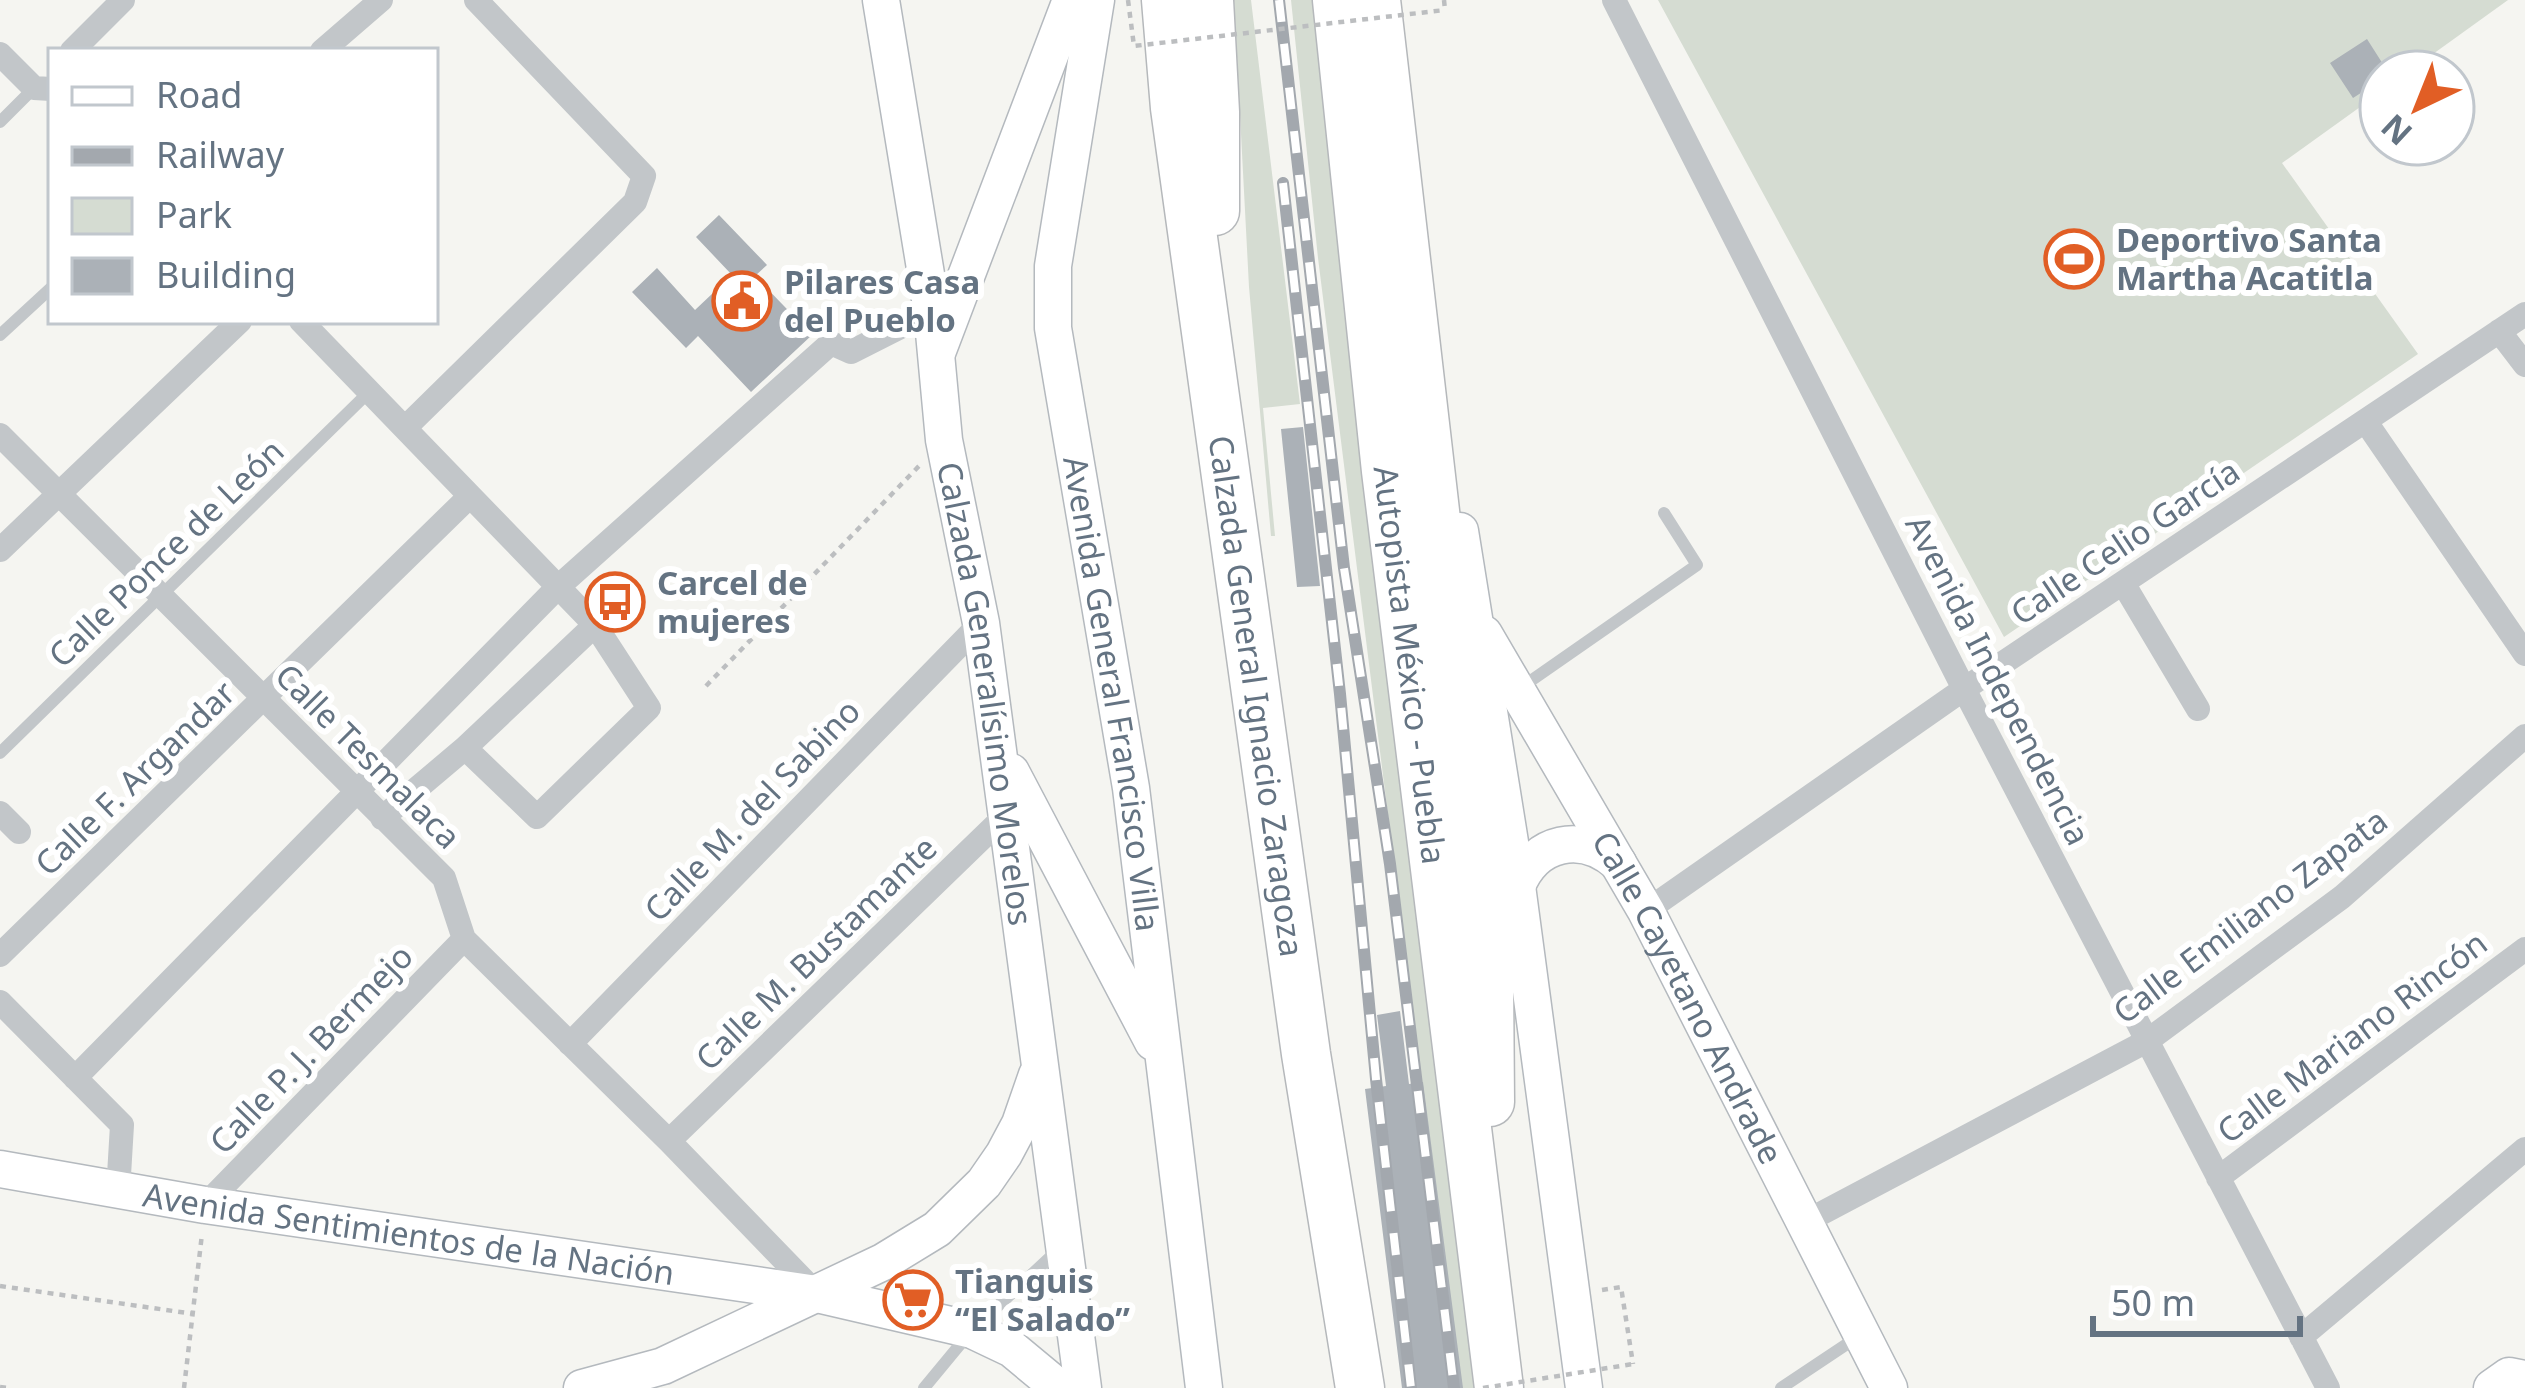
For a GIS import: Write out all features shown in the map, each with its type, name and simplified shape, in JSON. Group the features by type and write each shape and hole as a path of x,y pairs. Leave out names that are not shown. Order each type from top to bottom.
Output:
{"highway":[{"name":"Calzada General Ignacio Zaragoza","path":"1166,0 1175,108 1306,1054 1360,1388"},
{"path":"1209,0 1215,112 1214,375"},
{"name":"Autopista México - Puebla","path":"1336,0 1386,471 1492,1329"},
{"path":"1376,0 1490,979 1492,1329 1499,1388"},
{"path":"1439,527 1473,616"}],"street":[{"path":"75,48 123,0"},
{"path":"325,48 381,0"},
{"path":"405,428 635,202 644,176 476,0"},
{"name":"Calzada Generalísimo Morelos","path":"880,0 932,311 944,440 981,623 1083,1388"},
{"path":"935,359 1071,0"},
{"name":"Avenida General Francisco Villa","path":"1096,0 1055,250 1053,328 1131,788 1204,1388"},
{"path":"1400,0 1452,483 1517,886 1584,1388"},
{"name":"Avenida Independencia","path":"1614,0 1964,689 2328,1388"},
{"path":"0,54 45,83"},
{"path":"76,1078 558,586 831,343 851,352 932,311"},
{"name":"Calle Celio García","path":"1646,911 1964,689 2525,314"},
{"path":"0,550 237,324"},
{"path":"304,324 595,626 649,707 537,817 465,748"},
{"path":"2499,331 2525,365"},
{"path":"2366,422 2525,654"},
{"name":"Calle Tesmalaca","path":"0,435 444,878 464,939 817,1294"},
{"name":"Calle F. Argandar","path":"0,956 470,496"},
{"path":"2122,583 2198,709"},
{"name":"Calle Cayetano Andrade","path":"1473,616 1646,911 1889,1388"},
{"name":"Calle M. del Sabino","path":"570,1044 981,623"},
{"path":"382,818 595,626"},
{"name":"Calle Emiliano Zapata","path":"1805,1222 2147,1041 2342,897 2525,736"},
{"path":"999,748 1168,1070"},
{"path":"0,813 19,832"},
{"name":"Calle M. Bustamante","path":"669,1141 1008,813"},
{"path":"1517,886 1539,854 1563,844 1593,846 1618,863"},
{"name":"Calle P. J. Bermejo","path":"205,1205 464,939"},
{"name":"Calle Mariano Rincón","path":"2218,1178 2525,949"},
{"path":"0,1001 122,1125 118,1192"},
{"path":"582,1388 663,1366 911,1247 961,1208 984,1183 1020,1124 1041,1059"},
{"path":"2300,1337 2525,1150"},
{"name":"Avenida Sentimientos de la Nación","path":"0,1169 118,1192 817,1294 972,1330 1012,1348 1059,1388"},
{"path":"2492,1388 2509,1376 2525,1378"}],"lane":[{"path":"0,122 45,83"},
{"path":"0,335 48,291"},
{"name":"Calle Ponce de León","path":"0,753 370,392"},
{"path":"1518,690 1697,566 1664,513"},
{"path":"922,1387 972,1330 1064,1245"},
{"path":"1781,1388 1862,1334"}],"path":[{"path":"1128,0 1134,46 1445,10 1444,0"},
{"path":"706,686 944,440"},
{"path":"184,1388 205,1205"},
{"path":"0,1286 194,1314"},
{"path":"1484,1388 1633,1364 1621,1287"},
{"path":"0,1387 9,1388"}],"green space":[{"path":"1234,0 1251,0 1300,404 1263,408 1275,536 1271,536 1249,287"},
{"path":"1291,0 1313,0 1475,1388 1460,1388 1318,258"},
{"name":"Deportivo Santa Martha Acatitla","path":"1658,0 2508,0 2441,48 2357,48 2357,109 2282,163 2418,354 2004,637"}],"building":[{"path":"2367,39 2373,48 2357,48 2357,95 2353,98 2330,63"},
{"name":"Pilares Casa del Pueblo","path":"719,215 767,265 755,276 812,335 751,392 698,336 686,348 632,292 657,268 695,310 732,275 696,237"},
{"path":"1303,427 1320,586 1297,587 1281,429"},
{"path":"1400,1011 1409,1084 1423,1082 1463,1388 1402,1388 1365,1089 1386,1086 1377,1015"}],"railway":[{"path":"1279,0 1344,568 1390,864 1454,1388"},
{"path":"1283,183 1411,1388"}],"place":[{"name":"Deportivo Santa Martha Acatitla","path":"2074,259"},
{"name":"Pilares Casa del Pueblo","path":"742,301"},
{"name":"Carcel de mujeres","path":"615,602"},
{"name":"Tianguis “El Salado”","path":"913,1300"}]}
